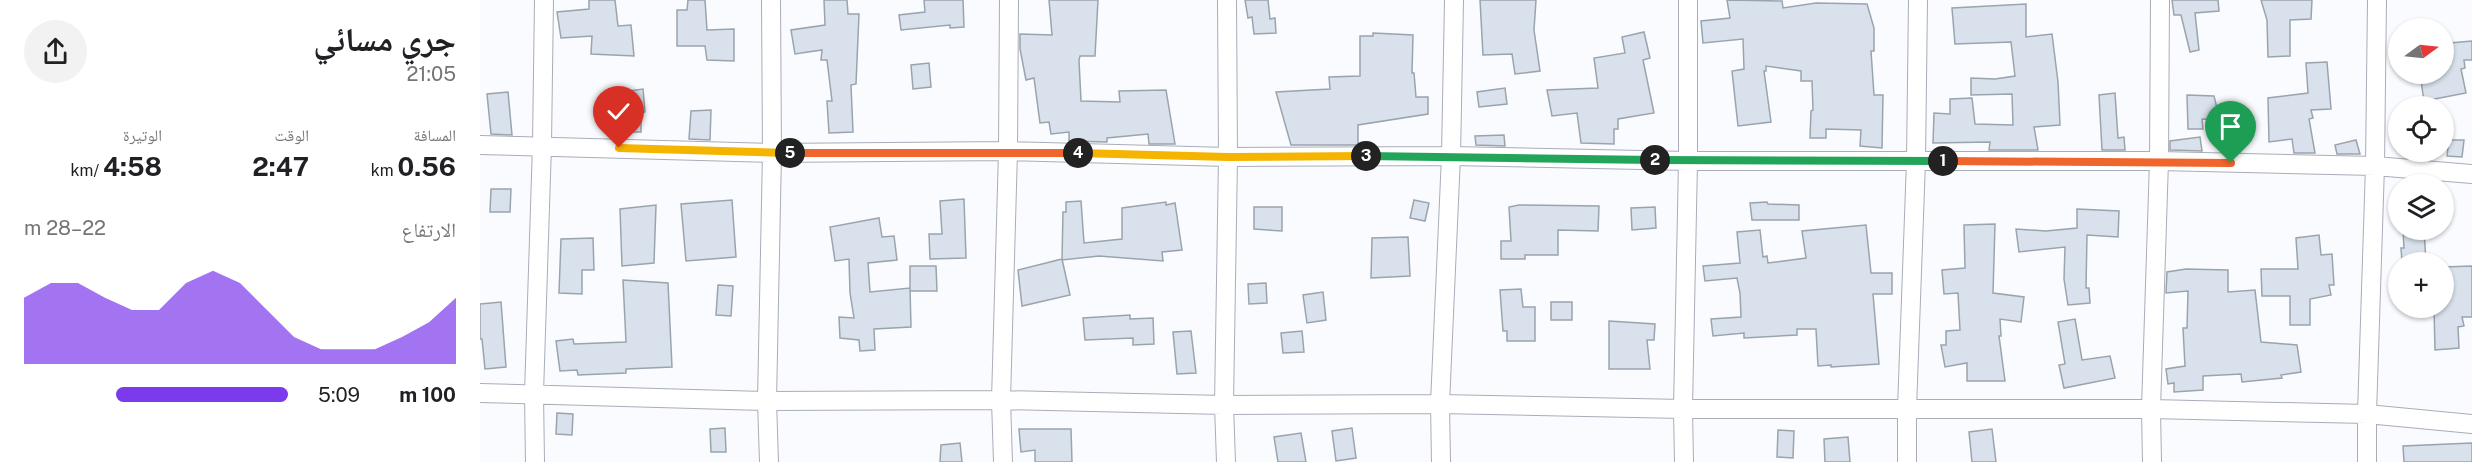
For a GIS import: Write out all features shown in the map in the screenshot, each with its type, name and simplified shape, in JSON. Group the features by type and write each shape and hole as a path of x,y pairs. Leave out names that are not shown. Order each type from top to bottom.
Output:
{"street":[{"path":"535,462 534,394 544,0"},
{"path":"769,462 767,401 772,153 771,0"},
{"path":"1003,462 1001,400 1008,152 1009,0"},
{"path":"1226,462 1224,405 1228,157 1227,0"},
{"path":"1441,462 1440,404 1451,156 1454,0"},
{"path":"1684,462 1688,0"},
{"path":"1907,462 1906,409 1916,161 1918,0"},
{"path":"2152,462 2151,409 2159,161 2160,0"},
{"path":"2367,462 2377,0"},
{"path":"480,145 772,153 1008,152 1228,157 1451,156 1688,161 2159,161 2375,166 2472,174"},
{"path":"480,393 767,401 1001,400 1224,405 1440,404 1683,409 2151,409 2367,414 2472,424"}],"building":[{"path":"589,0 615,0 618,26 631,25 634,56 591,54 592,36 561,38 557,12 589,9"},
{"path":"688,0 705,0 707,30 734,29 734,61 707,60 705,46 677,46 677,10 687,10"},
{"path":"824,0 847,0 848,14 859,14 856,84 851,85 853,132 829,133 827,101 832,101 827,60 821,60 822,50 795,54 791,30 825,25"},
{"path":"924,0 963,0 964,27 950,28 950,25 901,30 899,15 925,12"},
{"path":"1049,0 1098,0 1095,56 1080,56 1079,60 1081,101 1120,102 1119,91 1166,90 1175,144 1149,144 1148,134 1107,138 1107,142 1069,141 1069,132 1051,134 1049,122 1040,123 1034,78 1026,80 1020,49 1020,34 1052,35"},
{"path":"1245,0 1268,0 1270,19 1275,18 1276,33 1254,34 1252,17 1248,18"},
{"path":"1480,0 1536,0 1534,30 1540,71 1515,74 1512,54 1483,55"},
{"path":"1727,0 1782,1 1783,8 1816,3 1867,4 1874,28 1874,51 1871,51 1874,95 1883,95 1882,148 1860,146 1861,130 1826,129 1826,138 1810,138 1811,111 1813,110 1812,81 1801,81 1801,71 1766,66 1766,71 1764,71 1771,122 1738,126 1732,71 1744,69 1743,39 1703,43 1701,21 1730,18"},
{"path":"2172,0 2218,0 2219,11 2195,13 2199,50 2190,52 2181,15 2174,15"},
{"path":"2261,0 2312,0 2311,19 2290,20 2290,56 2268,57 2267,20"},
{"path":"2026,4 2026,37 2052,34 2060,125 2034,127 2038,150 1989,150 1990,142 1933,143 1934,113 1950,114 1950,99 1972,98 1975,124 2013,125 2012,94 1971,95 1971,78 1995,79 2015,76 2011,42 1955,44 1952,8"},
{"path":"1644,32 1650,58 1643,60 1654,113 1618,119 1618,129 1614,129 1614,144 1581,143 1577,113 1552,116 1547,90 1598,88 1594,58 1625,53 1622,37"},
{"path":"1373,33 1413,35 1412,73 1414,73 1416,97 1428,97 1428,114 1358,125 1358,145 1291,145 1276,92 1330,89 1329,77 1360,76 1360,36 1373,36"},
{"path":"2472,41 2472,60 2464,60 2465,68 2461,69 2466,93 2450,96 2423,96 2421,84 2454,84 2454,43"},
{"path":"2327,62 2331,109 2311,110 2313,118 2309,119 2315,153 2294,153 2292,139 2269,142 2268,98 2308,93 2306,63"},
{"path":"929,63 931,87 913,89 911,65"},
{"path":"1505,88 1507,104 1479,107 1477,92"},
{"path":"643,89 645,112 641,113 641,132 623,132 623,115 618,115 615,93"},
{"path":"508,92 512,135 491,134 487,94"},
{"path":"2115,93 2118,138 2124,137 2125,150 2102,150 2099,95"},
{"path":"2187,95 2214,96 2220,120 2202,119 2203,129 2188,129"},
{"path":"711,110 710,140 689,139 691,111"},
{"path":"1504,135 1505,146 1476,145 1475,136"},
{"path":"2200,137 2202,151 2170,150 2170,141"},
{"path":"2356,140 2360,154 2337,154 2335,145"},
{"path":"2454,140 2464,140 2462,157 2454,156"},
{"path":"491,189 511,189 510,212 490,212"},
{"path":"964,199 966,258 930,259 929,234 942,234 940,201"},
{"path":"732,200 736,257 686,261 681,204"},
{"path":"1414,200 1429,203 1425,221 1410,218"},
{"path":"1081,201 1084,243 1122,239 1122,208 1166,202 1166,205 1175,203 1182,250 1162,252 1163,261 1099,256 1062,260 1063,212 1066,212 1066,202"},
{"path":"1767,202 1768,204 1799,205 1799,220 1752,220 1750,203"},
{"path":"656,205 654,263 622,266 620,209"},
{"path":"1519,205 1599,206 1598,231 1558,230 1558,255 1525,255 1525,259 1501,259 1501,241 1511,241 1509,207"},
{"path":"1254,207 1282,207 1282,231 1254,229"},
{"path":"1655,207 1656,228 1632,230 1631,208"},
{"path":"2077,209 2119,211 2118,237 2087,235 2086,288 2089,288 2090,303 2068,305 2064,279 2065,247 2019,252 2016,229 2046,231 2077,228"},
{"path":"879,218 882,237 894,236 897,260 868,263 870,292 910,288 911,327 874,329 875,350 860,351 859,340 840,338 839,317 854,318 850,293 849,259 835,261 830,227"},
{"path":"1995,224 1993,293 2024,297 2021,322 2000,319 2001,336 1999,336 2005,381 1967,381 1967,363 1945,367 1941,345 1946,345 1946,331 1960,330 1958,293 1944,294 1942,270 1965,268 1964,225"},
{"path":"1866,225 1871,273 1892,273 1892,294 1873,294 1879,364 1818,366 1816,329 1797,329 1797,335 1744,338 1744,333 1713,336 1711,319 1741,317 1740,293 1737,278 1705,281 1703,266 1740,263 1737,232 1760,230 1763,257 1767,256 1768,263 1806,258 1802,231"},
{"path":"2319,235 2321,255 2332,254 2334,285 2329,285 2331,295 2310,299 2310,325 2290,325 2290,296 2262,296 2261,269 2298,269 2296,238"},
{"path":"1408,237 1410,276 1371,278 1372,238"},
{"path":"593,238 594,270 582,270 582,294 559,293 561,239"},
{"path":"2404,240 2425,240 2425,252 2401,252 2401,248 2404,248"},
{"path":"1062,259 1070,295 1022,306 1018,270"},
{"path":"910,266 936,266 937,291 910,291"},
{"path":"2472,266 2472,317 2462,317 2464,326 2458,327 2459,348 2435,350 2434,318 2454,318 2454,267"},
{"path":"2186,269 2228,270 2228,292 2255,290 2261,342 2297,345 2301,372 2281,375 2282,378 2242,382 2241,374 2203,376 2203,390 2174,392 2174,383 2168,384 2166,369 2185,366 2183,328 2187,328 2188,291 2166,293 2167,272"},
{"path":"623,280 668,283 672,367 626,369 626,373 578,375 577,370 560,371 556,341 573,339 574,344 626,342"},
{"path":"1266,283 1267,303 1249,304 1248,284"},
{"path":"718,285 733,286 731,316 716,315"},
{"path":"1521,289 1523,307 1535,307 1535,341 1507,341 1507,331 1503,331 1500,290"},
{"path":"1323,292 1326,320 1307,323 1303,295"},
{"path":"501,302 506,367 485,369 482,339 480,339 480,304"},
{"path":"1551,302 1572,302 1572,320 1551,320"},
{"path":"1130,315 1130,319 1153,318 1154,344 1133,345 1133,338 1085,340 1083,318"},
{"path":"2075,319 2082,360 2110,356 2115,378 2064,388 2059,365 2065,364 2058,322"},
{"path":"1609,321 1655,324 1654,340 1647,340 1650,369 1609,369"},
{"path":"1191,331 1196,373 1177,374 1173,332"},
{"path":"1302,331 1304,352 1283,353 1281,333"},
{"path":"557,413 573,414 572,435 556,434"},
{"path":"725,428 726,452 711,452 710,429"},
{"path":"1352,428 1356,458 1336,461 1332,431"},
{"path":"1019,429 1071,429 1072,462 1035,462 1035,450 1021,452"},
{"path":"1992,429 1996,462 1972,462 1969,432"},
{"path":"1778,430 1794,431 1793,458 1777,457"},
{"path":"1301,433 1306,462 1278,462 1274,437"},
{"path":"1848,437 1850,462 1825,462 1824,439"},
{"path":"960,443 962,462 940,462 941,445"},
{"path":"2472,443 2472,462 2404,462 2403,446"}],"route":[{"path":"619,148 772,153 1008,152 1228,157 1451,156 1688,161 2231,163"}]}
